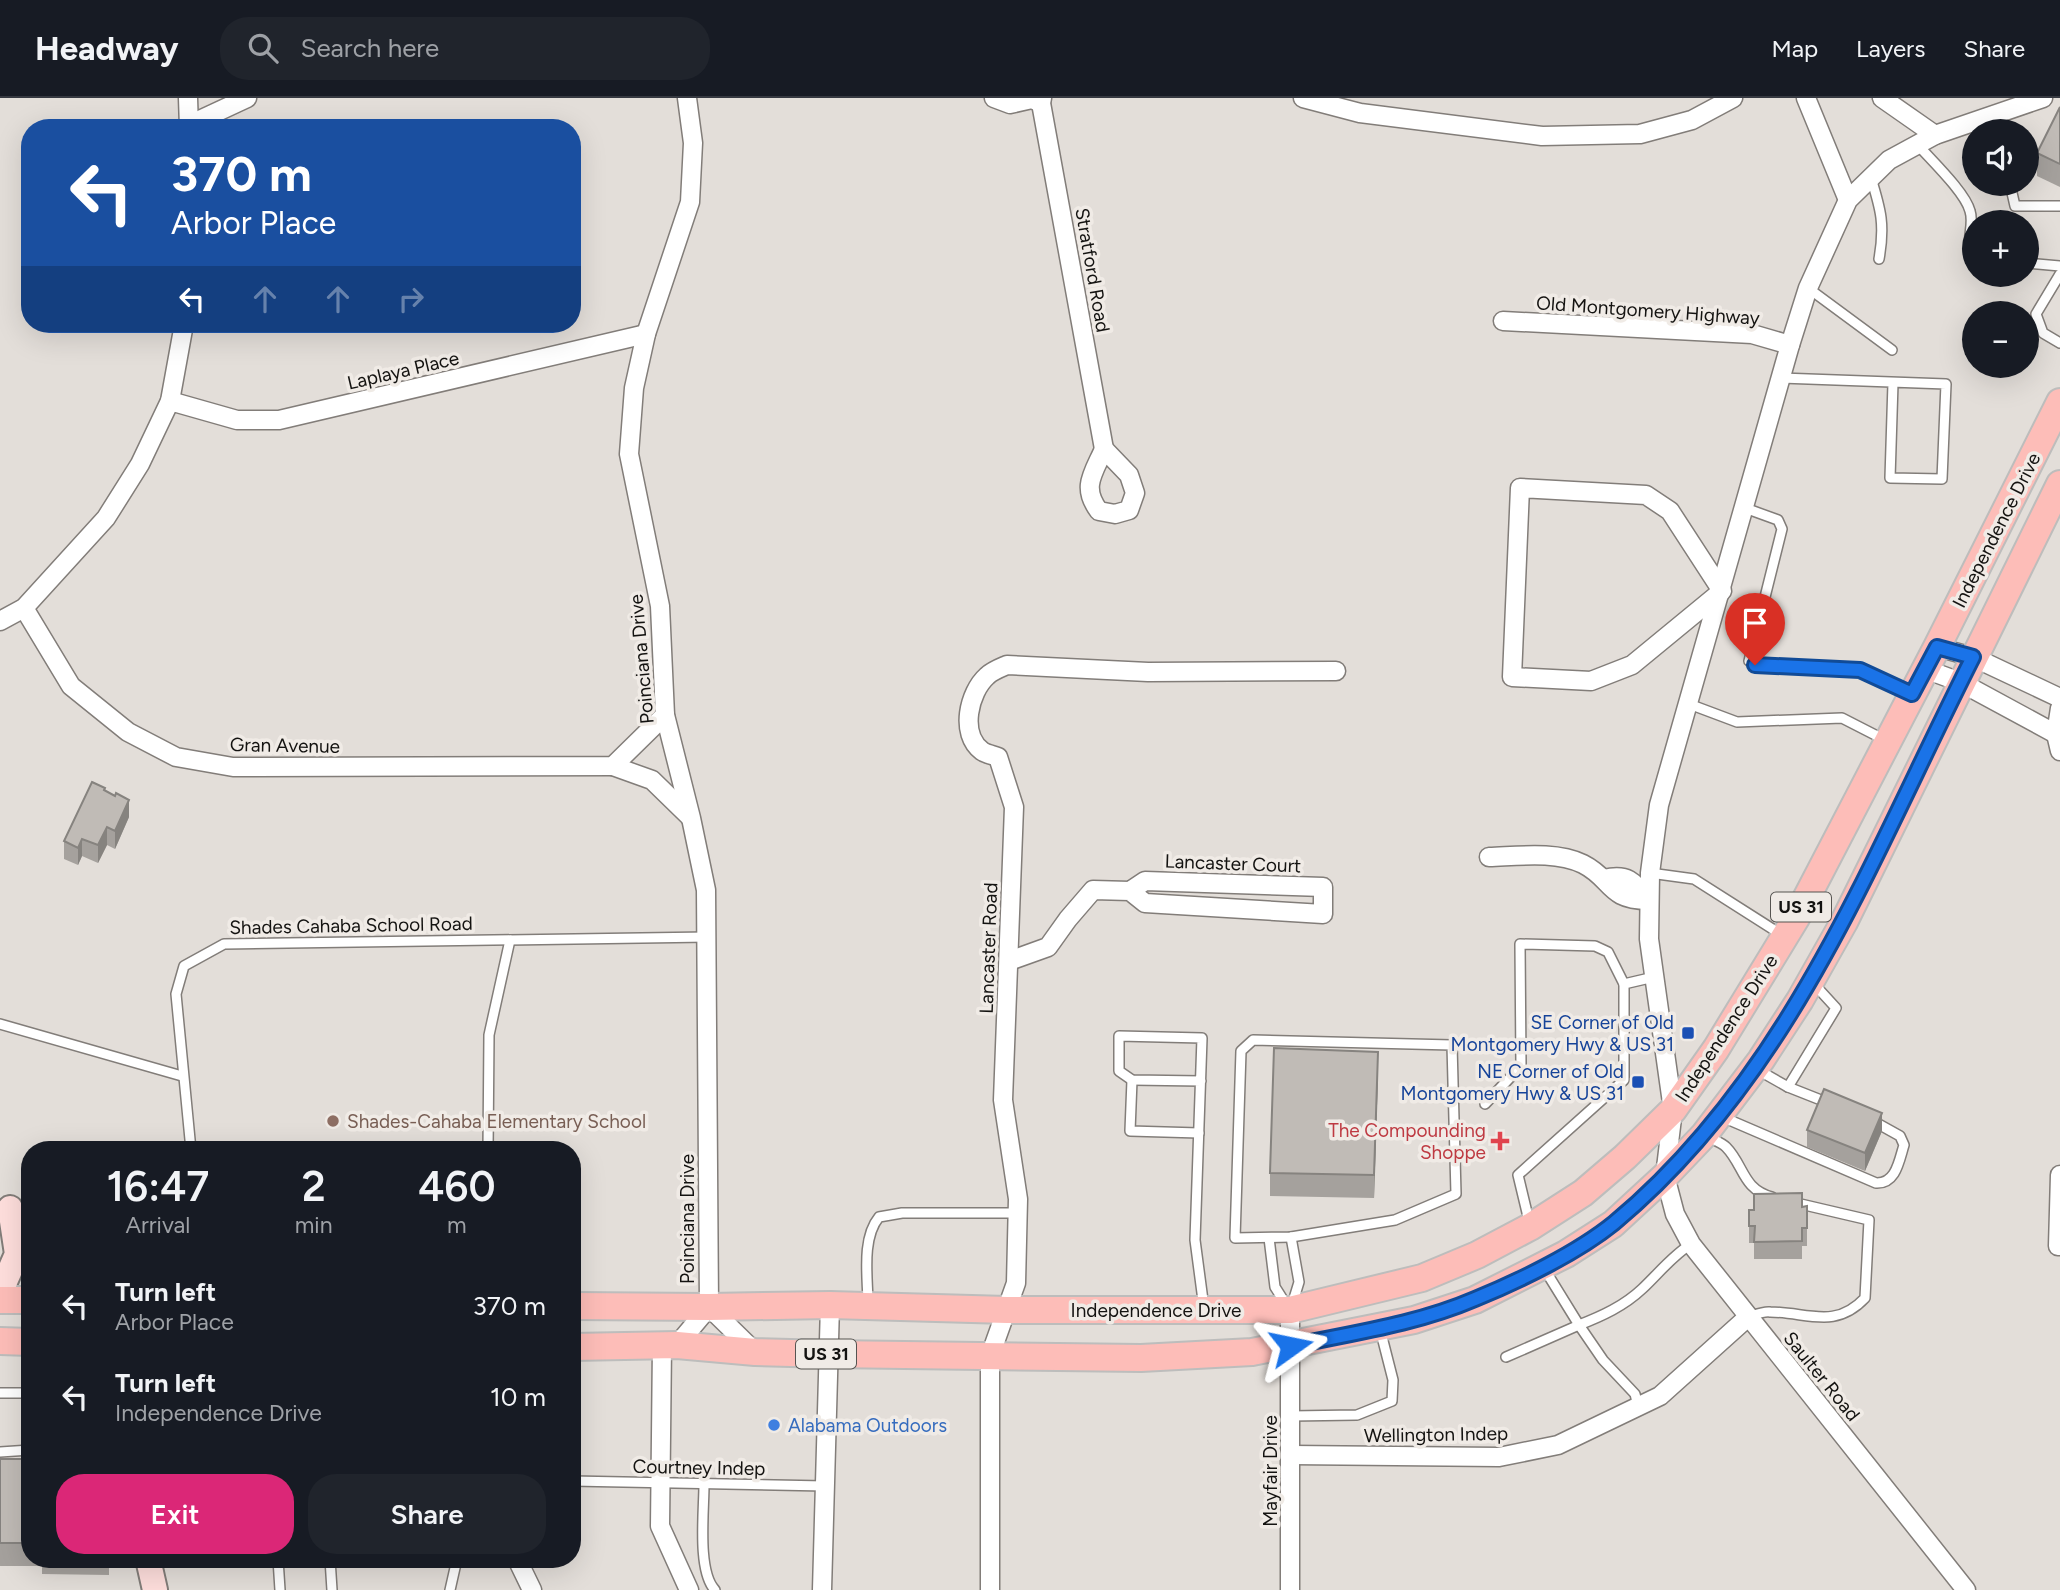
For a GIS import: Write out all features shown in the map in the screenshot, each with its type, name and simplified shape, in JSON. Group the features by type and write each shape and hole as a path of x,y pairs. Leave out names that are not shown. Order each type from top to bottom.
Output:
{"main road":[{"name":"Independence Drive","path":"581,1306 830,1305 1007,1310 1290,1310 1422,1279 1477,1255 1530,1227 1583,1193 1625,1157 1673,1110 1716,1049 1784,936 1888,741 2060,402"},
{"name":"Independence Drive","path":"581,1347 669,1345 755,1352 990,1356 1141,1357 1252,1352 1414,1320 1475,1300 1566,1254 1612,1224 1665,1176 1712,1125 1755,1068 1811,981 1844,922 1960,682 2060,484"},
{"path":"9,1202 21,1228"},
{"path":"0,1288 17,1254 9,1202"},
{"path":"0,1300 21,1300"},
{"path":"0,1341 21,1342"},
{"path":"150,1568 155,1590"}],"street":[{"path":"188,98 189,119"},
{"path":"204,119 247,98"},
{"name":"Poinciana Drive","path":"687,98 693,143 690,202 646,334 634,387 629,454 660,606 664,715 691,818 706,890 709,1307 755,1352"},
{"path":"994,98 1010,104 1032,99 1042,100"},
{"path":"1303,98 1360,113 1542,136 1640,134 1692,120 1733,98"},
{"path":"1805,98 1848,200"},
{"path":"1882,98 1935,135"},
{"path":"2004,119 2043,98"},
{"name":"Stratford Road","path":"1042,100 1104,449"},
{"path":"1665,1176 1673,1110 1649,939 1648,900 1659,805 1808,288 1848,200 1889,160 1935,135 1962,130"},
{"name":"Old Montgomery Highway","path":"1503,321 1752,334 1790,345"},
{"path":"0,621 24,608 106,518 141,464 170,401 182,333"},
{"name":"Laplaya Place","path":"170,401 237,420 279,420 646,334"},
{"path":"1520,488 1646,495 1670,511 1721,591 1632,665 1591,681 1512,677 1520,488"},
{"name":"Gran Avenue","path":"24,608 71,687 128,732 176,757 233,767 613,766 652,780 691,818"},
{"path":"1931,658 1973,657 2060,698"},
{"path":"1931,658 1960,682 2058,742 2060,708"},
{"name":"Lancaster Road","path":"990,1590 990,1356 1016,1283 1018,1199 1003,1100 1014,807 998,757 981,750 971,734 969,713 975,691 988,674 1007,665 1148,672 1336,671"},
{"path":"613,766 664,715"},
{"path":"1489,857 1571,859 1585,865 1604,879 1612,891 1631,900 1648,900"},
{"name":"Lancaster Court","path":"1009,961 1048,947 1093,890 1130,891 1145,881 1323,887 1323,914 1145,903 1130,891"},
{"path":"1220,908 1221,884"},
{"path":"2060,1175 2060,1246"},
{"name":"Saulter Road","path":"1665,1176 1675,1214 1691,1244 1966,1590"},
{"path":"822,1590 830,1305"},
{"name":"Poinciana Drive","path":"669,1345 709,1307"},
{"name":"Mayfair Drive","path":"1290,1310 1290,1590"},
{"name":"Wellington Indep","path":"1291,1455 1499,1457 1558,1445 1660,1396 1748,1317"},
{"path":"669,1345 660,1527 689,1590"},
{"path":"521,1568 531,1590"}],"lane":[{"path":"1918,145 1955,187 1970,210"},
{"path":"1871,178 1881,211 1884,233 1880,259"},
{"path":"2013,196 2015,206 2060,205"},
{"path":"2039,264 2060,266"},
{"path":"2060,274 2036,314 2043,333 2060,343"},
{"path":"1808,288 1892,350"},
{"path":"1781,377 1946,384 1942,479 1889,478 1893,383"},
{"path":"1745,508 1778,520 1782,529 1749,661 1755,665 1860,670 1912,694"},
{"path":"1689,704 1737,722 1842,718 1888,741"},
{"path":"1650,873 1694,879 1784,936"},
{"name":"Shades Cahaba School Road","path":"190,1141 176,994 184,966 223,944 708,937"},
{"path":"488,1141 489,1035 510,940"},
{"path":"1485,1104 1521,1066 1520,944 1595,946 1608,952 1624,984 1624,1080 1518,1175 1530,1227"},
{"path":"1624,984 1654,978"},
{"path":"1788,1087 1836,1008 1811,981"},
{"path":"0,1024 182,1076"},
{"path":"1200,1081 1132,1080 1119,1071 1119,1036 1202,1038 1195,1240 1205,1310"},
{"path":"1253,1040 1452,1045 1456,1194 1395,1220 1291,1237 1269,1238 1235,1238 1241,1051 1253,1040"},
{"path":"1755,1068 1788,1087 1845,1110"},
{"path":"1132,1080 1130,1130 1199,1133"},
{"path":"1712,1125 1876,1183 1884,1183 1892,1178 1904,1145 1900,1136 1868,1119"},
{"path":"1712,1125 1749,1184 1760,1194 1869,1220 1865,1298 1854,1310 1827,1318 1767,1311 1748,1317"},
{"path":"868,1306 868,1251 875,1221 883,1215 1017,1213"},
{"path":"1290,1310 1298,1282 1291,1237"},
{"path":"1269,1238 1275,1287 1290,1310"},
{"path":"1506,1357 1607,1313 1631,1298 1676,1254 1691,1244"},
{"path":"1543,1266 1603,1360 1635,1394 1638,1406"},
{"path":"1291,1416 1357,1415 1392,1401 1393,1380 1380,1327"},
{"path":"0,1394 21,1393"},
{"path":"0,1452 21,1451"},
{"name":"Courtney Indep","path":"581,1482 825,1486"},
{"path":"704,1485 705,1570 715,1590"},
{"path":"279,1568 280,1590"},
{"path":"331,1568 332,1590"},
{"path":"450,1590 455,1568"}],"building":[{"path":"2060,107 2060,164 2039,154"},
{"path":"92,782 115,796 116,793 129,800 115,831 107,827 98,845 82,839 78,848 64,841"},
{"path":"1274,1048 1378,1052 1374,1175 1270,1173"},
{"path":"1824,1089 1882,1113 1865,1153 1807,1130"},
{"path":"1802,1193 1802,1207 1807,1206 1807,1228 1802,1228 1802,1241 1754,1242 1755,1226 1749,1226 1749,1210 1754,1210 1754,1194"},
{"path":"0,1459 21,1459 21,1543 0,1543"}],"place":[{"name":"SE Corner of Old Montgomery Hwy & US 31","path":"1688,1033"},
{"name":"NE Corner of Old Montgomery Hwy & US 31","path":"1638,1082"},
{"name":"Shades-Cahaba Elementary School","path":"333,1121"},
{"name":"The Compounding Shoppe","path":"1500,1141"},
{"name":"Alabama Outdoors","path":"774,1425"}],"route":[{"path":"1291,1346 1414,1320 1475,1300 1566,1254 1612,1224 1665,1176 1704,1135 1761,1060 1800,1000 1844,922 1973,657 1937,647 1912,694 1860,670 1755,665"}]}
